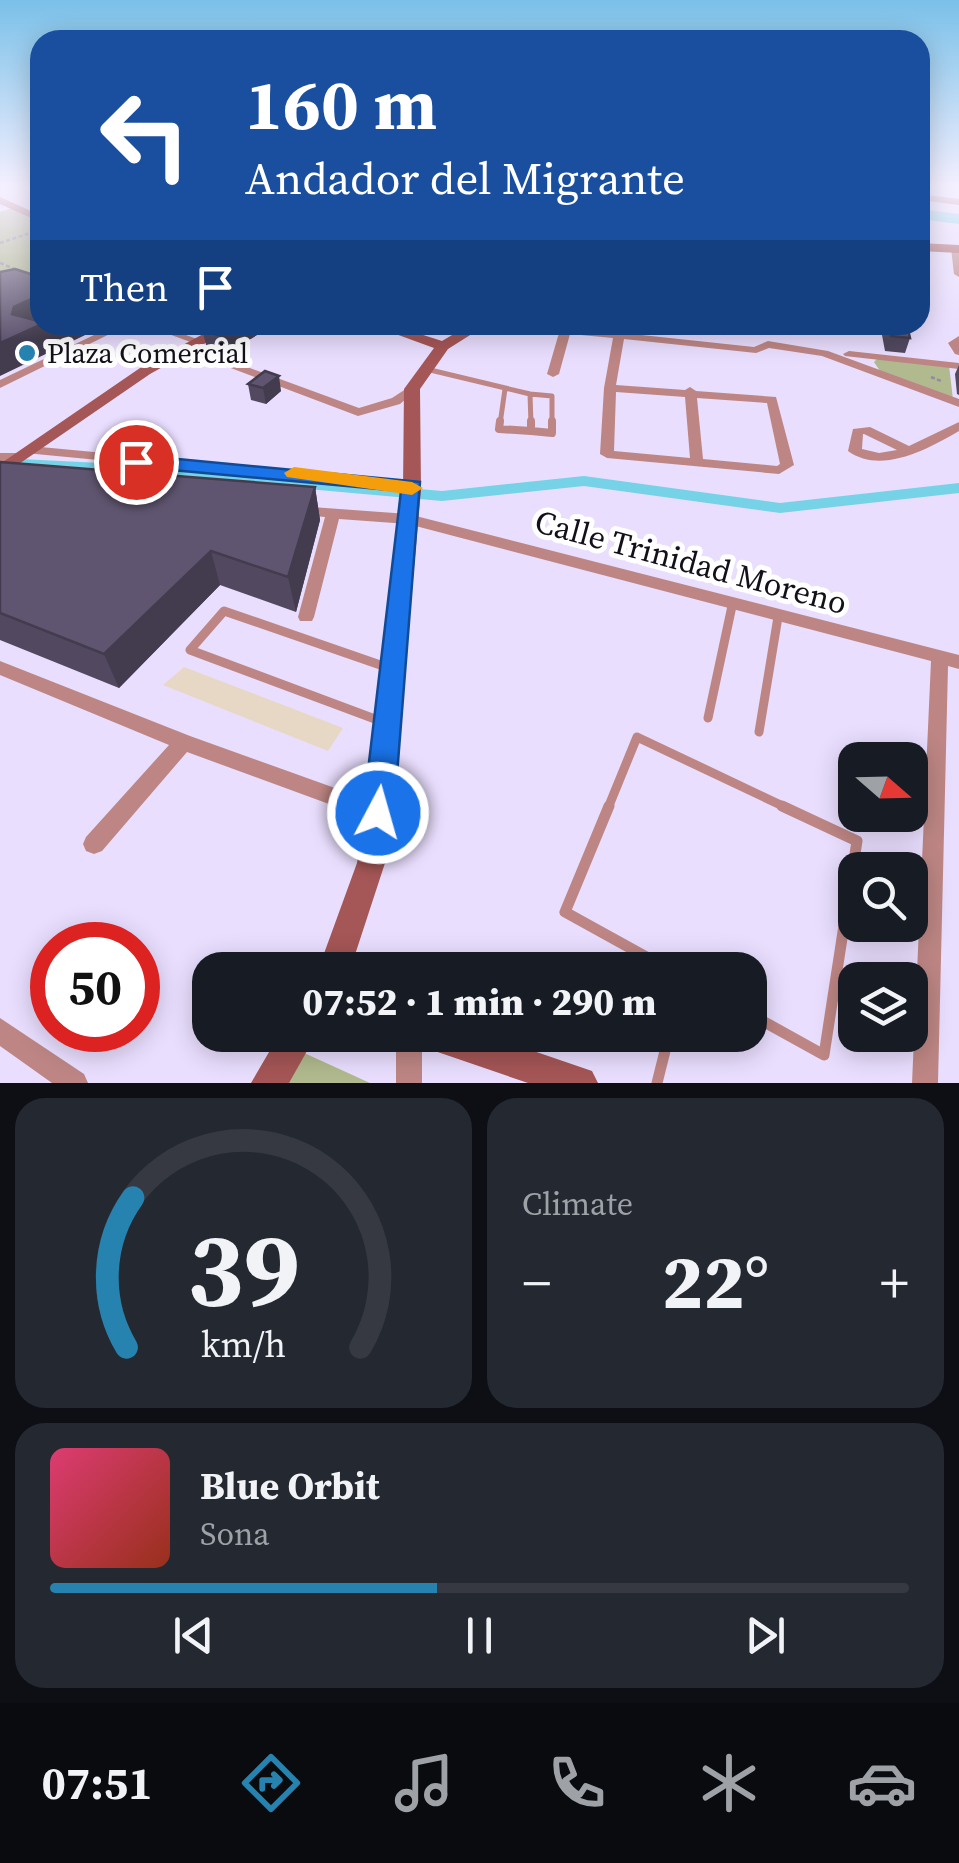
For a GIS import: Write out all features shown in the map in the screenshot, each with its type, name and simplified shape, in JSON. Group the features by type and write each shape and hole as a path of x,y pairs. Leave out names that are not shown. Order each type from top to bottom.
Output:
{"main road":[{"path":"930,247 957,248"},
{"path":"13,459 145,371 212,335"},
{"path":"408,335 442,346"},
{"path":"340,952 371,864 378,813 412,488 412,388 442,346 461,335"},
{"path":"269,1083 288,1052"},
{"path":"487,1052 580,1083"}],"street":[{"path":"957,248 959,274"},
{"path":"1,384 102,335"},
{"path":"171,335 358,412 396,401 412,388"},
{"path":"553,374 564,335"},
{"path":"608,335 756,350 768,344 957,366"},
{"path":"768,344 770,335"},
{"path":"610,388 772,400 788,465 784,469 607,454 610,388 619,336"},
{"path":"959,339 953,344 959,352"},
{"path":"824,353 959,403"},
{"path":"690,391 697,463"},
{"path":"907,450 896,442 860,430 854,451 869,457 907,450 934,442 959,426"},
{"path":"13,459 412,488"},
{"name":"Calle Trinidad Moreno","path":"274,509 408,516 732,606 950,659"},
{"path":"306,616 333,514"},
{"path":"924,1083 950,659"},
{"path":"0,668 184,742 378,813"},
{"path":"94,844 184,742"},
{"path":"0,1031 76,1083"},
{"path":"409,1052 410,1083"}],"lane":[{"path":"425,368 506,389 552,396 552,433 499,429 506,389"},
{"path":"530,394 531,431"},
{"path":"708,718 732,606"},
{"path":"388,724 190,650 224,612 393,669"},
{"path":"759,732 778,617"},
{"path":"638,952 566,912 637,737 857,841 824,1055 767,1023"},
{"path":"657,1083 665,1052"}],"path":[{"path":"0,263 27,274"}],"shaded area":[{"path":"184,667 343,728 328,751 163,685"}],"green space":[{"path":"0,239 30,239 30,286 0,294"},
{"path":"878,358 949,365 953,400 880,371 874,362"},
{"path":"288,1052 302,1052 370,1083 272,1083"}],"building":[{"path":"15,269 30,274 30,300 14,307 12,314 30,319 30,330 0,343 0,272"},
{"path":"265,371 279,376 263,388 248,384"},
{"path":"0,462 315,487 288,577 211,551 104,654 0,613"}],"waterway":[{"path":"0,463 162,471 442,496 584,481 780,508 959,488"}],"slow traffic":[{"path":"294,473 412,488"}],"place":[{"name":"Plaza Comercial","path":"27,353"}],"route":[{"path":"136,462 412,486 378,813"}]}
